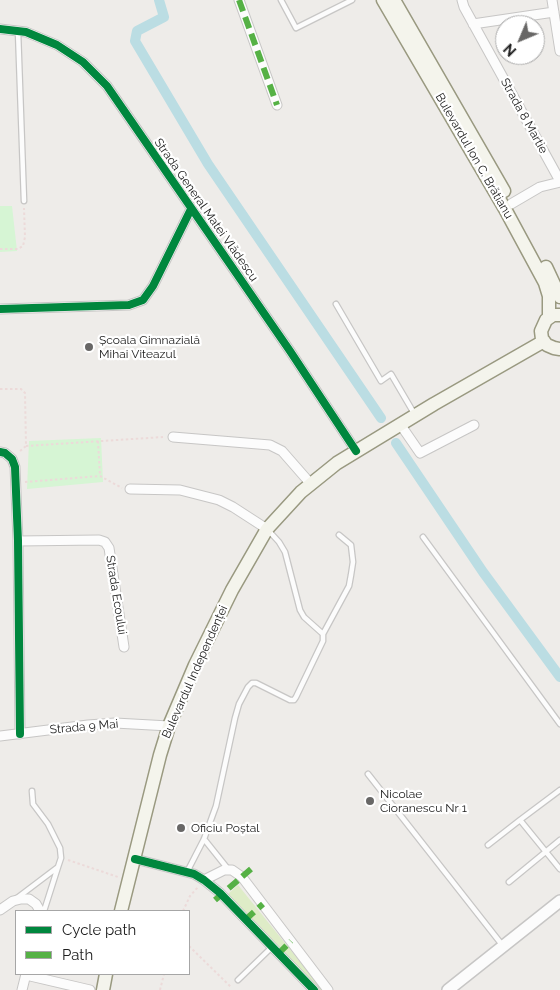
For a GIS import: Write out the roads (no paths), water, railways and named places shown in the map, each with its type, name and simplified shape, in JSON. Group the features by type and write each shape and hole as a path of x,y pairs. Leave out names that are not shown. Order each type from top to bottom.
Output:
{"main road":[{"name":"Bulevardul Ion C. Brătianu","path":"383,0 505,209 545,283 554,316 544,322 541,329 544,341"},
{"name":"Bulevardul Ion C. Brătianu","path":"394,0 559,291"},
{"name":"Bulevardul Independenței","path":"121,910 169,726 195,665 228,597 267,529 310,483 356,451 544,341"},
{"path":"544,341 551,348 560,349"},
{"path":"102,990 106,975"}],"street":[{"path":"238,0 277,105"},
{"name":"Strada 8 Martie","path":"462,0 473,24 560,182 540,187 511,204"},
{"path":"552,0 560,51"},
{"path":"473,24 554,12"},
{"name":"Strada General Matei Vlădescu","path":"0,29 18,30 57,45 83,62 107,86 290,351 356,451"},
{"path":"0,309 129,305 144,300 153,286 191,209"},
{"path":"400,424 420,453 474,424"},
{"path":"173,437 270,445 282,450 310,483"},
{"path":"0,452 5,453 12,459 15,467 18,541 20,734"},
{"path":"130,489 180,490 219,500 267,529"},
{"name":"Strada Ecoului","path":"18,541 99,540 105,542 109,548 124,646"},
{"name":"Strada 9 Mai","path":"0,736 114,723 169,726"},
{"path":"135,858 187,872 204,880 220,893 273,950 314,990"},
{"path":"204,880 224,870 233,871 246,881 328,990"},
{"path":"0,910 12,901 21,899 29,899 36,904 39,910"},
{"path":"448,990 560,901"},
{"path":"22,990 26,975"},
{"path":"30,975 90,990"}],"lane":[{"path":"281,0 296,28 352,0"},
{"path":"18,30 24,201"},
{"path":"336,304 381,381 391,374 415,415"},
{"path":"267,529 286,552 300,610 304,617 323,634"},
{"path":"187,872 204,839 216,806 237,711 248,687 256,683 290,700 294,700 323,641 323,634 348,586 353,562 351,545 339,535"},
{"path":"424,537 560,724"},
{"path":"368,774 503,946"},
{"path":"488,846 560,790"},
{"path":"32,791 33,804 48,824 60,848 61,858 44,910"},
{"path":"520,820 560,869"},
{"path":"204,839 233,871"},
{"path":"509,882 560,840"},
{"path":"12,901 58,867"},
{"path":"238,980 273,950"}],"waterway":[{"path":"159,0 164,17 137,31 135,41 208,164 381,418"},
{"path":"396,443 483,572 560,677"}],"place":[{"name":"Școala Gimnazială Mihai Viteazul","path":"89,347"},
{"name":"Nicolae Cioranescu Nr 1","path":"370,801"},
{"name":"Oficiu Poștal","path":"181,828"}]}
